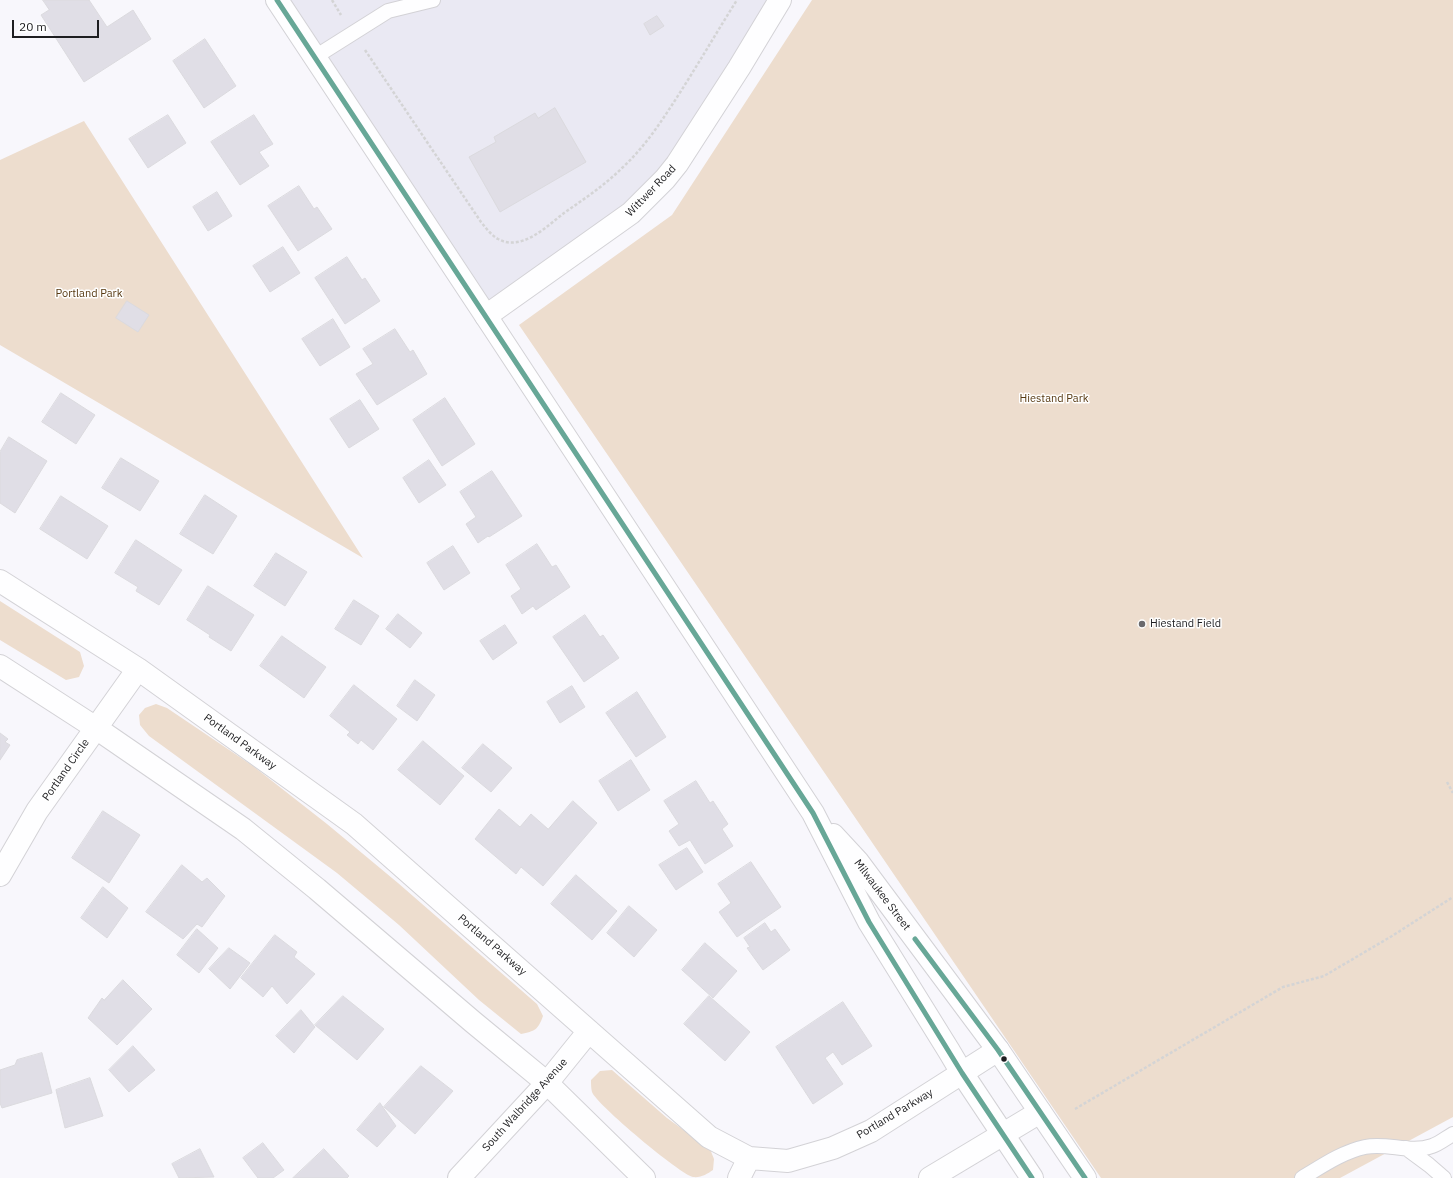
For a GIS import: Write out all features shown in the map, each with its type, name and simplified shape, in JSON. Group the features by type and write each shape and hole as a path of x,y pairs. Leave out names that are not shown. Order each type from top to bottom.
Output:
{"street":[{"name":"Milwaukee Street","path":"277,0 813,813 869,922 962,1073 1032,1178"},
{"name":"Wittwer Road","path":"486,316 631,213 665,179 677,164 713,108 780,0"},
{"name":"Portland Parkway","path":"0,581 138,669 354,824 709,1137 749,1158 788,1170 871,1131 998,1050"},
{"path":"0,666 96,728 243,829 317,889 547,1083 644,1178"},
{"name":"Portland Circle","path":"0,875 38,810 138,669"},
{"name":"Milwaukee Street","path":"813,813 858,862 998,1050 1085,1178"},
{"name":"South Walbridge Avenue","path":"459,1178 547,1083 589,1031"},
{"path":"930,1178 1040,1112"},
{"path":"739,1178 749,1158"}],"lane":[{"path":"314,57 388,11 406,3 433,0"},
{"path":"1302,1178 1344,1153 1366,1146 1391,1146 1420,1149 1433,1146 1453,1134"},
{"path":"1406,1148 1444,1178"}],"path":[{"path":"332,0 481,222 490,233 498,239 508,243 519,243 539,232 622,169 659,126 736,0"},
{"path":"1447,782 1453,793"},
{"path":"1075,1109 1282,987 1324,976 1392,936 1453,897"}],"shaded area":[{"path":"277,0 780,0 677,164 486,316"}],"green space":[{"name":"Hiestand Park","path":"812,0 1453,0 1453,1117 1340,1178 1101,1178 519,325 672,215"},
{"name":"Portland Park","path":"84,121 363,558 0,345 0,160"},
{"path":"0,601 80,652 84,666 79,677 66,680 0,640"},
{"path":"156,704 167,708 253,766 327,824 398,883 537,1004 543,1016 538,1027 533,1031 521,1034 479,1000 399,925 337,873 149,736 140,725 139,715 145,708"},
{"path":"612,1070 667,1118 710,1149 714,1159 713,1170 699,1177 693,1177 685,1173 657,1152 608,1110 592,1092 591,1080 600,1071"}],"building":[{"path":"43,0 89,0 107,27 133,10 151,39 84,82 41,15 49,10"},
{"path":"657,16 664,26 650,35 644,24"},
{"path":"205,39 236,86 204,108 173,61"},
{"path":"555,108 586,162 500,212 469,157 496,142 494,137 535,113 538,118"},
{"path":"168,115 186,143 148,168 129,139"},
{"path":"254,115 273,144 259,152 269,166 240,185 211,142"},
{"path":"299,186 314,209 317,207 332,229 298,251 268,206"},
{"path":"217,192 232,216 208,231 193,207"},
{"path":"283,247 300,273 270,292 253,266"},
{"path":"347,257 362,280 365,278 380,301 345,324 315,278"},
{"path":"127,301 149,315 138,332 116,318"},
{"path":"333,319 350,347 320,366 302,339"},
{"path":"395,329 410,352 413,350 427,374 377,405 356,374 373,364 363,349"},
{"path":"61,393 95,415 76,444 42,422"},
{"path":"445,398 475,444 442,466 413,420"},
{"path":"360,400 379,429 349,448 330,419"},
{"path":"9,437 47,461 15,513 0,503 0,452"},
{"path":"121,458 159,481 140,511 102,488"},
{"path":"429,460 446,485 419,503 403,478"},
{"path":"492,471 522,516 478,543 466,524 476,517 460,492"},
{"path":"205,495 237,516 213,554 180,534"},
{"path":"61,496 108,526 87,559 40,529"},
{"path":"136,540 182,570 159,605 136,591 138,587 115,573"},
{"path":"537,544 552,567 556,565 570,587 536,610 533,606 522,614 511,596 521,589 506,565"},
{"path":"453,546 470,573 444,590 427,563"},
{"path":"276,553 307,572 285,606 254,586"},
{"path":"208,586 254,615 231,651 209,637 210,635 187,620"},
{"path":"354,600 379,616 361,645 335,629"},
{"path":"398,614 422,633 410,648 386,629"},
{"path":"585,615 600,637 603,635 619,658 584,682 553,637"},
{"path":"505,625 517,643 493,660 480,641"},
{"path":"282,636 326,667 304,698 260,666"},
{"path":"415,680 435,695 417,721 397,706"},
{"path":"354,685 397,719 373,750 361,740 358,744 347,735 350,732 330,716"},
{"path":"572,686 585,707 560,723 547,702"},
{"path":"637,692 666,737 636,757 606,713"},
{"path":"0,733 8,739 5,742 10,745 0,760"},
{"path":"423,741 464,776 440,805 398,770"},
{"path":"483,744 512,768 491,792 462,768"},
{"path":"631,760 650,790 618,811 599,781"},
{"path":"696,781 710,803 713,801 728,824 722,829 733,846 705,864 690,840 679,846 669,831 679,824 664,801"},
{"path":"573,801 597,823 543,886 521,867 516,874 475,839 499,809 520,827 531,814 548,829"},
{"path":"103,811 140,835 109,883 72,858"},
{"path":"687,848 703,872 676,890 659,865"},
{"path":"751,862 781,907 737,937 719,912 731,903 718,884"},
{"path":"182,865 202,882 207,878 225,896 202,927 197,924 183,939 146,912"},
{"path":"576,875 617,911 592,940 551,904"},
{"path":"103,887 128,908 107,938 81,918"},
{"path":"629,906 657,930 634,957 607,933"},
{"path":"765,923 771,932 775,929 790,950 763,970 747,948 750,947 744,938"},
{"path":"197,929 218,948 199,973 177,955"},
{"path":"275,935 297,952 294,957 315,974 287,1004 272,986 263,997 241,978"},
{"path":"705,943 737,971 713,998 682,970"},
{"path":"229,948 250,963 230,989 209,969"},
{"path":"123,980 152,1009 117,1045 88,1018 102,998 104,1000"},
{"path":"343,996 384,1029 357,1060 315,1025"},
{"path":"709,996 750,1032 725,1061 684,1024"},
{"path":"843,1002 872,1046 842,1065 833,1052 825,1058 843,1084 813,1104 776,1047"},
{"path":"301,1010 315,1027 294,1053 276,1036"},
{"path":"133,1046 155,1070 129,1092 109,1070"},
{"path":"42,1053 52,1093 2,1108 0,1103 0,1070 15,1065 17,1060"},
{"path":"421,1066 453,1091 415,1134 384,1107"},
{"path":"90,1078 103,1116 65,1128 56,1090"},
{"path":"380,1103 396,1126 377,1147 357,1130"},
{"path":"263,1143 284,1170 273,1178 258,1178 243,1158"},
{"path":"200,1149 214,1177 179,1178 172,1164"},
{"path":"324,1149 349,1176 347,1178 293,1178"}],"transit line":[{"path":"277,0 813,813 869,922 962,1073 1032,1178"},
{"path":"915,939 998,1050 1085,1178"}],"place":[{"name":"Hiestand Field","path":"1142,624"}]}
